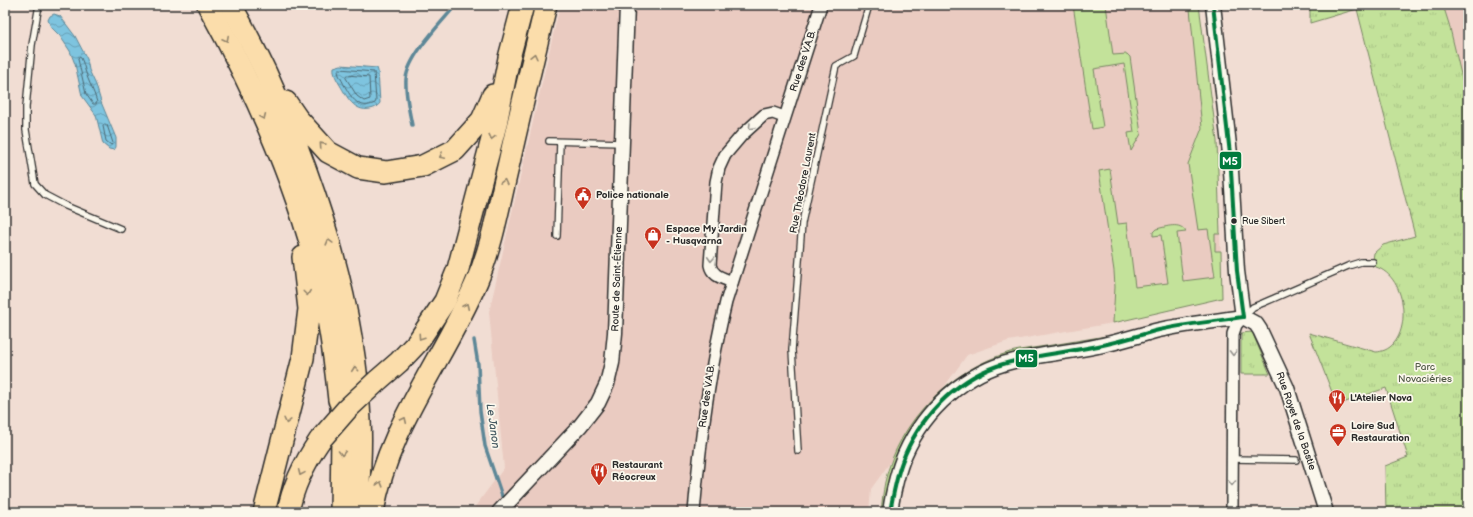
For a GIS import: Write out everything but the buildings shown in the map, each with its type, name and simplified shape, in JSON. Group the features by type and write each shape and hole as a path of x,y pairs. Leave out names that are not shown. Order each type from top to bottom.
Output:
{"highway":[{"path":"208,5 247,81 274,140 306,227 323,293 340,400 342,434 340,512"},
{"path":"231,5 266,72 302,159 322,216 342,290 354,358 360,422 357,512"},
{"path":"288,512 291,495 294,488 306,462 320,440 347,409 399,362 417,343 445,301 458,269 467,236 496,124 523,5"},
{"path":"373,512 388,456 411,406 457,325 478,280 492,234 546,5"},
{"path":"266,72 297,118 328,152 358,168 386,172 423,166 455,150 482,120 510,58"},
{"path":"264,512 303,358 309,309 302,247 306,227"}],"street":[{"name":"Route de Saint-Étienne","path":"499,512 580,426 598,403 607,384 612,363 615,333 627,5"},
{"name":"Rue des V.A.B.","path":"694,512 707,391 716,343 726,302 821,5"},
{"path":"1213,5 1230,154 1237,275 1243,317 1236,325 1233,334 1232,512"},
{"path":"732,282 714,274 710,265 716,182 719,168 725,155 759,119 769,113 784,117"},
{"path":"890,512 893,491 898,474 905,454 914,437 926,419 947,397 963,384 981,373 1014,361 1116,343 1164,329 1243,317"},
{"name":"Rue Royet de la Bastie","path":"1243,317 1256,324 1260,330 1287,388 1326,512"}],"lane":[{"path":"39,5 32,45 26,107 26,130 35,184 45,195 66,206 121,229"},
{"name":"Rue Théodore Laurent","path":"798,451 792,350 802,223 836,66 854,56 869,5"},
{"path":"549,141 623,143"},
{"path":"557,236 560,142"},
{"path":"1243,317 1253,307 1333,272 1361,262 1373,262"},
{"path":"1232,459 1296,460"}],"shaded area":[{"path":"560,5 1199,5 1217,141 1222,298 1113,323 1008,341 967,355 871,489 869,512 471,512 504,468 489,312"},
{"path":"1443,5 1468,5 1468,244 1464,87"}],"green space":[{"path":"1073,5 1106,5 1113,55 1127,54 1130,57 1141,134 1131,151 1128,133 1134,132 1124,64 1094,69 1103,127 1092,129"},
{"path":"1188,5 1199,5 1217,141 1220,234 1215,234 1215,251 1221,251 1222,298 1113,323 1115,287 1114,271 1099,171 1110,169 1118,224 1127,223 1135,287 1168,283 1161,235 1153,236 1153,232 1156,229 1168,226 1180,227 1186,232 1177,233 1183,281 1215,277 1208,229 1198,230 1188,164 1202,128 1190,9"},
{"name":"Parc Novaciéries","path":"1310,5 1443,5 1449,24 1464,87 1468,244 1468,512 1386,512 1385,466 1408,457 1386,388 1337,405 1309,333 1376,352 1385,350 1394,343 1400,332 1403,319 1402,305 1399,292 1393,280 1384,271 1372,266 1374,253 1383,245 1415,236 1357,9 1310,23"},
{"path":"1252,332 1270,374 1241,374 1241,333"},
{"path":"1106,336 1102,339 1029,352 939,396 885,512 881,512 885,482 892,459 902,438 915,418 930,400 948,385 967,371 988,360 1010,352"}],"water":[{"path":"54,14 60,16 75,36 87,59 89,70 116,138 116,147 114,150 109,149 103,144 96,115 82,96 75,64 70,51 60,36 51,27 48,20 50,16"},
{"path":"341,65 377,68 380,103 376,107 364,109 355,106 352,103 345,94 335,74 334,67"}],"waterway":[{"name":"Le Janon","path":"412,125 406,90 408,70 426,40 456,5"},
{"name":"Le Janon","path":"474,340 478,364 480,411 485,446 504,502"}],"transit line":[{"name":"M5","path":"1213,5 1230,154 1237,271 1243,317"},
{"name":"M5","path":"890,512 900,468 909,446 918,431 939,404 966,381 981,373 1009,362 1106,344 1159,330 1190,324 1243,317"}],"place":[{"name":"Police nationale","path":"583,210"},
{"name":"Rue Sibert","path":"1234,221"},
{"name":"Espace My Jardin - Husqvarna","path":"653,250"},
{"name":"L'Atelier Nova","path":"1337,413"},
{"name":"Loire Sud Restauration","path":"1338,447"},
{"name":"Restaurant Réocreux","path":"599,486"}]}
